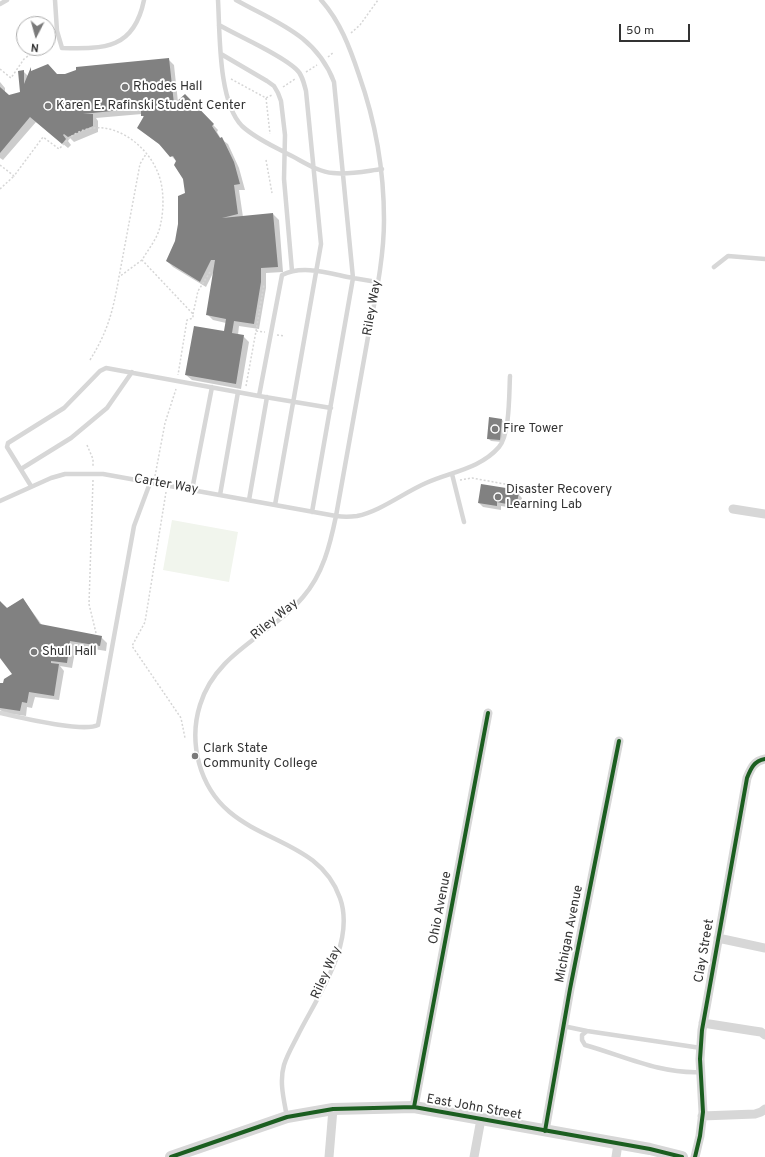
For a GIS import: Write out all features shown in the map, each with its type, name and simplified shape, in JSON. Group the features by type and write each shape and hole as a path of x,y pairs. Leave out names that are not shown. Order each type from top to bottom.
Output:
{"street":[{"path":"733,509 765,514"},
{"name":"Ohio Avenue","path":"414,1107 488,714"},
{"name":"Michigan Avenue","path":"546,1131 563,1026 619,741"},
{"name":"Clay Street","path":"695,1157 700,1136 702,1116 701,1048 703,1023 747,778 755,763 765,759"},
{"path":"718,938 765,948"},
{"path":"703,1023 761,1032 765,1035"},
{"name":"East John Street","path":"171,1157 287,1116 333,1109 414,1107 682,1157"},
{"path":"329,1157 333,1109"},
{"path":"702,1116 755,1114 765,1109"},
{"path":"474,1157 481,1119"},
{"path":"616,1157 618,1144"}],"lane":[{"path":"0,4 7,0"},
{"path":"55,0 58,31 62,48 72,49 104,47 123,40 136,26 144,0"},
{"path":"218,0 221,54 225,87 230,106 242,126 263,141 313,167 332,173 382,169"},
{"path":"236,0 301,36 324,60 334,82 353,278 312,512"},
{"name":"Riley Way","path":"287,1116 282,1089 284,1065 336,958 343,938 343,912 334,886 317,863 289,846 254,830 237,819 215,797 201,771 195,739 196,721 206,691 225,662 239,649 290,610 312,586 323,565 330,545 336,516 382,253 384,222 382,169 376,131 368,100 344,38 337,22 321,0"},
{"path":"219,25 297,69 306,91 313,167 322,233 317,272 276,505"},
{"path":"221,54 267,81 277,91 280,101 285,152 284,179 292,270"},
{"path":"714,267 728,256 765,259"},
{"path":"259,396 282,275 292,270 305,270 377,282"},
{"path":"32,486 7,447 8,443 64,408 100,371 106,368 331,408"},
{"path":"21,469 71,438 107,408 132,372"},
{"name":"Carter Way","path":"0,501 32,486 65,474 94,473 336,516 353,516 371,511 426,483 475,465 500,447 506,431 510,376"},
{"path":"192,490 212,387"},
{"path":"220,495 238,392"},
{"path":"249,500 267,397"},
{"path":"452,474 464,522"},
{"path":"0,714 92,728 98,725 134,526 150,482"},
{"path":"563,1026 701,1048"},
{"path":"587,1031 582,1034 582,1040 585,1045 632,1059 642,1065 686,1073 701,1072"}],"path":[{"path":"344,38 360,25 378,0"},
{"path":"266,98 334,52"},
{"path":"0,69 11,78 24,60 29,56"},
{"path":"231,79 266,98"},
{"path":"266,98 270,134"},
{"path":"90,360 107,329 114,310 140,164 146,154"},
{"path":"266,160 272,193"},
{"path":"0,189 14,176"},
{"path":"119,277 142,260"},
{"path":"193,314 198,291 210,272"},
{"path":"240,386 246,386 264,284"},
{"path":"256,331 285,336"},
{"path":"87,445 93,459 94,473 89,604 96,633"},
{"path":"454,482 472,478 521,487 519,497"}],"shaded area":[{"path":"172,520 238,532 229,582 163,570"}],"building":[{"path":"169,58 174,104 185,94 214,124 212,126 220,138 222,137 234,162 240,184 234,185 238,214 222,218 273,213 278,267 261,268 261,282 254,324 234,321 232,333 244,335 236,384 185,375 194,326 224,331 226,319 206,315 215,260 211,260 200,282 166,261 175,241 178,224 178,196 185,193 183,179 174,165 176,161 173,156 170,157 159,144 137,128 144,116 141,116 141,108 83,114 93,114 93,126 68,137 64,134 63,135 66,139 62,144 30,117 0,153 0,87 9,95 20,92 18,71 24,70 24,84 31,67 31,71 48,64 57,74 65,74 76,70 76,67"},
{"name":"Fire Tower","path":"489,417 502,419 500,440 487,439"},
{"name":"Disaster Recovery Learning Lab","path":"481,484 506,488 506,490 514,490 519,493 516,506 497,502 497,506 478,503"},
{"name":"Shull Hall","path":"23,598 40,624 102,636 100,646 70,641 67,663 51,661 51,663 59,664 54,696 29,692 27,703 22,702 20,711 0,708 0,683 3,683 4,679 12,674 0,658 0,601 7,608"}],"cycle path":[{"path":"414,1107 488,713"},
{"path":"545,1131 570,989 619,741"},
{"path":"695,1157 700,1136 703,1112 700,1059 702,1030 747,778 753,766 758,761 765,759"},
{"path":"171,1157 287,1117 333,1109 414,1107 650,1149 682,1157"}],"place":[{"name":"Rhodes Hall","path":"125,87"},
{"name":"Karen E. Rafinski Student Center","path":"48,106"},
{"name":"Fire Tower","path":"495,429"},
{"name":"Disaster Recovery Learning Lab","path":"498,497"},
{"name":"Shull Hall","path":"34,652"},
{"name":"Clark State Community College","path":"195,756"}]}
